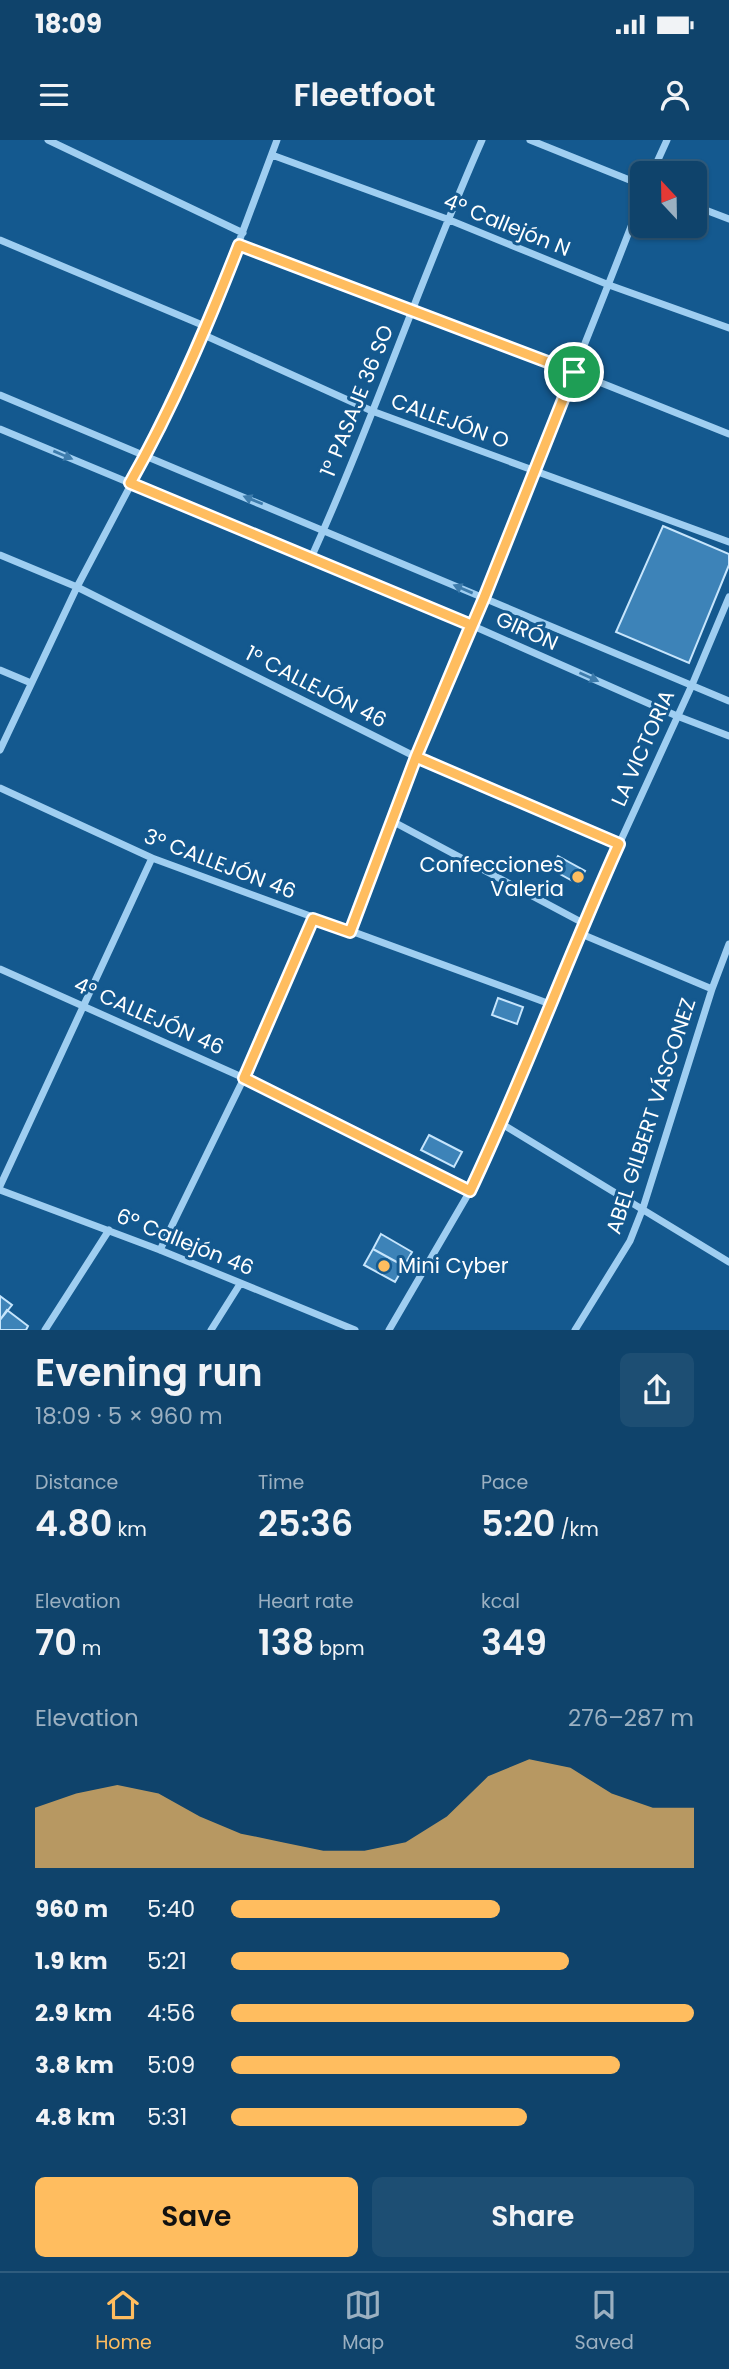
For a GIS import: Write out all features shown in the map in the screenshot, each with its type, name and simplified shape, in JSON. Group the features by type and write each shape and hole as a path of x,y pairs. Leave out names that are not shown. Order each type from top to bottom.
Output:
{"street":[{"path":"48,140 243,233"},
{"path":"0,750 77,587 146,456 205,331 277,140"},
{"name":"1° PASAJE 36 SO","path":"311,558 447,219 482,140"},
{"path":"530,140 630,180"},
{"path":"657,161 667,140"},
{"name":"4º Callejón N","path":"272,155 447,219 609,285 729,328"},
{"path":"707,211 729,219"},
{"path":"350,932 416,757 484,598 630,230"},
{"name":"CALLEJÓN O","path":"0,240 205,331 372,411 729,542"},
{"path":"239,245 729,434"},
{"name":"GIRÓN","path":"0,395 729,701"},
{"name":"GIRÓN","path":"0,429 471,625 677,716 729,736"},
{"name":"1° CALLEJÓN 46","path":"0,555 77,587 416,757 619,844"},
{"name":"LA VICTORIA","path":"389,1329 470,1191 502,1124 583,923 692,685 729,597"},
{"path":"0,670 31,683"},
{"name":"3° CALLEJÓN 46","path":"0,788 152,858 550,1004"},
{"path":"391,821 583,923"},
{"path":"0,1188 152,858"},
{"path":"160,1250 244,1078 313,919"},
{"path":"579,933 712,989"},
{"name":"ABEL GILBERT VÁSCONEZ","path":"575,1329 630,1241 729,944"},
{"name":"4° CALLEJÓN 46","path":"0,969 244,1078 470,1191"},
{"path":"502,1124 729,1262"},
{"name":"6º Callejón 46","path":"0,1188 355,1329"},
{"path":"45,1329 109,1230"},
{"path":"211,1329 240,1284"}],"building":[{"path":"663,526 729,554 729,565 689,663 616,632"},
{"path":"558,856 585,871 578,884 551,869"},
{"path":"498,998 523,1007 517,1024 492,1015"},
{"path":"429,1135 462,1152 454,1167 421,1150"},
{"path":"381,1234 412,1252 404,1266 373,1249"},
{"name":"Mini Cyber","path":"373,1249 404,1266 395,1282 364,1265"},
{"path":"0,1296 12,1305 0,1320"},
{"path":"7,1310 28,1326 26,1330 0,1330 0,1320"}],"place":[{"name":"Confecciones Valeria","path":"578,877"},
{"name":"Mini Cyber","path":"384,1266"}],"route":[{"path":"574,372 239,245 204,335 146,456 130,483 471,625 416,757 350,932 313,919 244,1078 470,1191 502,1124 579,933 619,844 416,757 484,598 574,372"}]}
